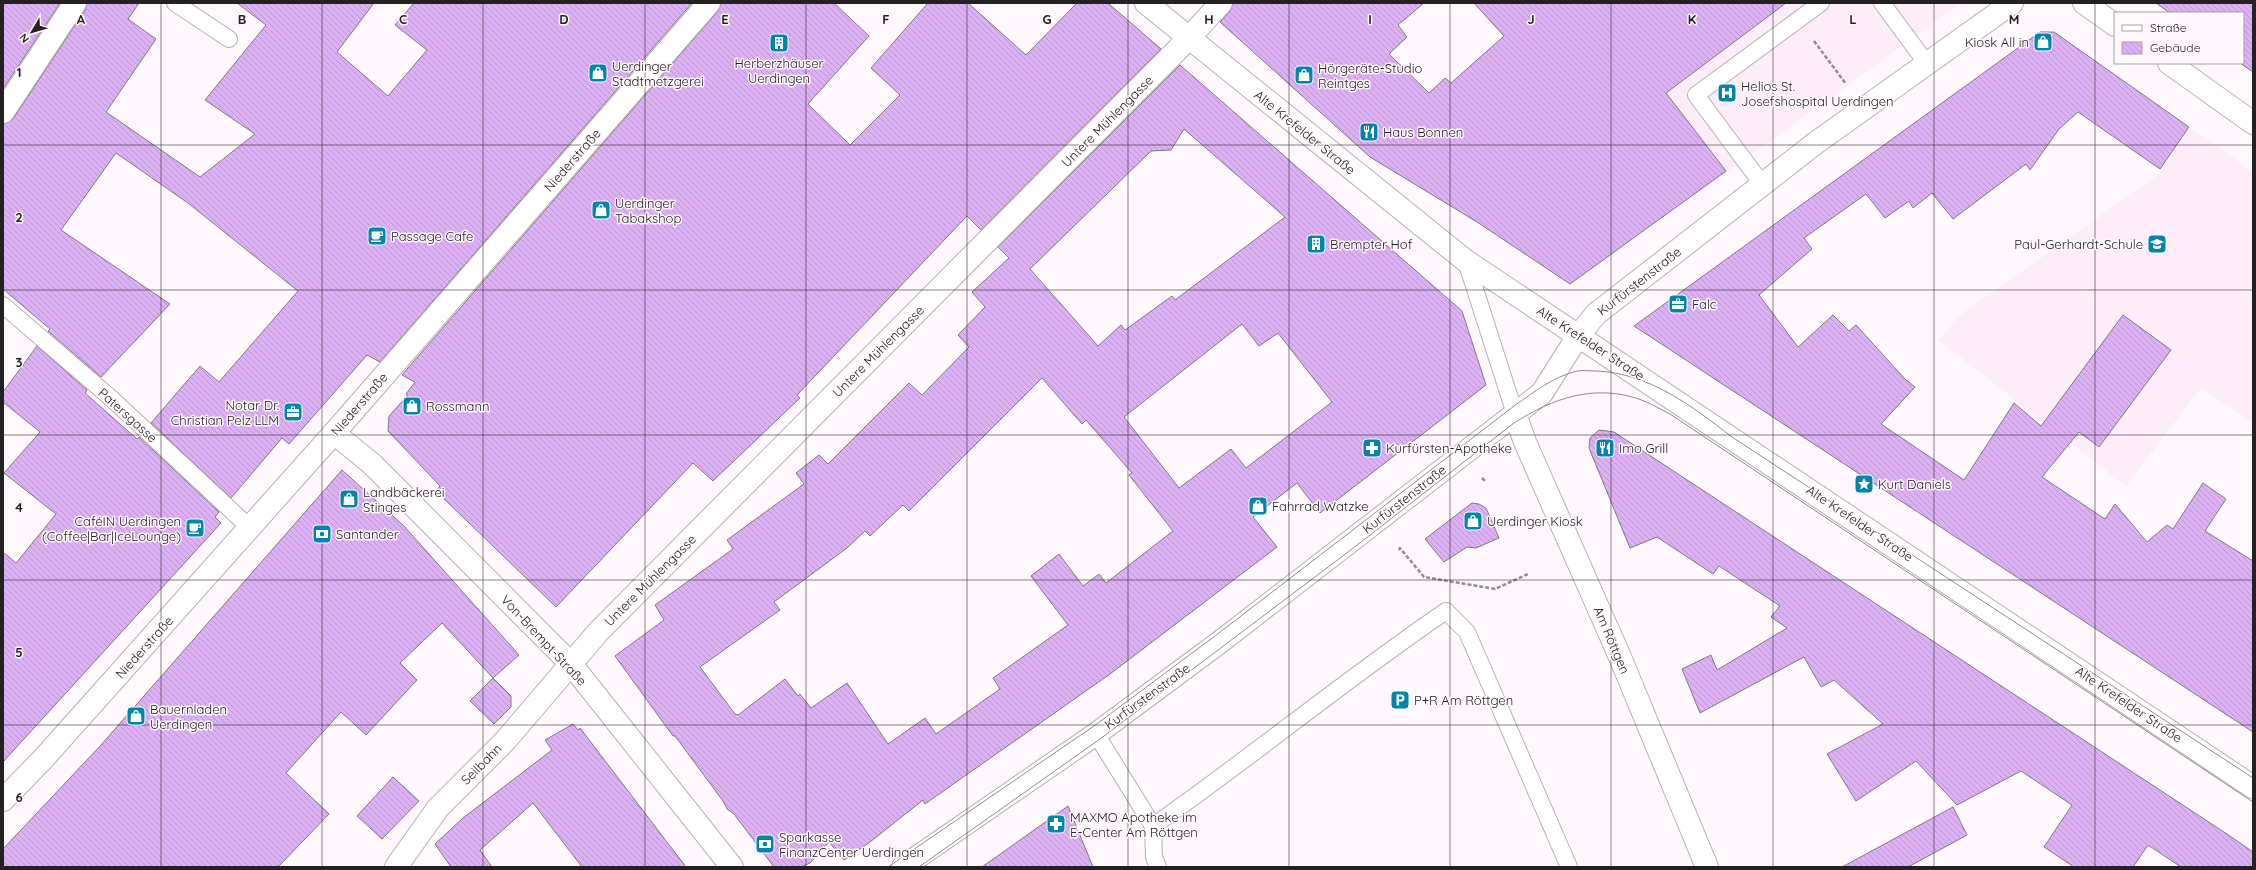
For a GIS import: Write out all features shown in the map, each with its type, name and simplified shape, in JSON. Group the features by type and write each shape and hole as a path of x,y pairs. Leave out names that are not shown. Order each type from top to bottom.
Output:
{"street":[{"path":"3,112 75,3"},
{"name":"Niederstraße","path":"3,800 43,759 250,528 709,3"},
{"name":"Alte Krefelder Straße","path":"1146,3 1188,39 1466,261 2253,787"},
{"name":"Untere Mühlengasse","path":"571,664 604,625 1188,39 1221,3"},
{"name":"Kurfürstenstraße","path":"903,867 1096,734 1220,642 1542,393 1578,336 1596,314 1762,184 2012,3"},
{"path":"2084,3 2114,24"},
{"path":"2170,64 2253,123"},
{"name":"Am Röttgen","path":"1515,414 1525,442 1620,657 1707,867"},
{"name":"Von-Brempt-Straße","path":"334,433 372,464 571,664 732,867"},
{"name":"Seilbahn","path":"396,867 438,808 505,741 571,664"}],"lane":[{"path":"175,3 229,39"},
{"path":"1762,184 1696,95 1820,3"},
{"path":"1882,3 1927,64"},
{"path":"1466,261 1515,414"},
{"name":"Patersgasse","path":"3,305 112,399 250,528"},
{"path":"1153,826 1261,749 1382,654 1446,611 1468,632 1569,867"},
{"path":"1096,734 1153,826 1154,857 1158,867"}],"path":[{"path":"1798,20 1864,109"},
{"path":"1399,550 1400,548 1424,577 1495,589 1528,574"}],"shaded area":[{"name":"Helios St. Josefshospital Uerdingen","path":"1472,3 1961,3 1697,194 1606,80 1569,106"},
{"name":"Paul-Gerhardt-Schule","path":"2191,128 2253,172 2253,422 2201,388 2126,486 1938,340 1963,313 2158,175"}],"building":[{"path":"3,3 60,3 3,89"},
{"path":"87,3 139,3 128,19 156,39 106,112 200,177 255,134 205,100 266,25 237,3 374,3 337,52 388,96 427,50 395,25 414,3 692,3 380,362 367,355 289,444 282,438 231,498 151,423 200,366 219,382 298,291 188,203 116,153 61,230 170,304 101,377 48,331 50,329 3,289 3,124 13,119 85,10"},
{"path":"721,3 834,3 869,36 808,104 850,145 900,95 871,68 928,3 968,3 1026,55 1077,3 1108,3 1161,49 981,230 967,216 797,395 800,398 713,481 693,463 556,607 436,491 440,486 388,431 389,416 408,395 406,394 415,382 402,375 718,11"},
{"path":"1233,3 1424,3 1398,25 1407,37 1389,54 1429,93 1445,78 1451,83 1504,36 1474,3 1786,3 1666,93 1726,171 1570,284 1477,222 1370,157 1220,22 1230,11"},
{"path":"2156,3 2253,3 2253,72 2241,64 2244,64 2244,12 2169,12"},
{"path":"2040,32 2054,32 2189,127 2160,169 2078,112 2059,129 2030,170 2026,164 1953,219 1932,193 1913,208 1909,201 1885,218 1866,194 1804,238 1812,249 1759,295 1798,347 1833,315 1849,331 1856,325 1905,379 1915,387 1881,424 1964,480 2014,403 2041,426 2123,315 2171,350 2099,447 2079,432 2042,477 2105,519 2115,504 2147,542 2167,525 2173,529 2203,483 2226,499 2205,531 2253,561 2253,732 1634,326"},
{"path":"1180,65 1462,311 1486,385 1320,513 1297,483 1253,517 1277,547 1110,674 925,804 923,800 870,842 844,860 829,842 810,863 801,867 774,867 734,814 727,809 723,801 675,736 673,736 615,656 664,620 655,605 733,549 727,540 804,484 796,473 819,455 828,464 909,383 922,395 969,347 958,335 985,307 972,292 1009,258 998,247","holes":["1184,129 1285,217 1175,300 1172,296 1125,330 1121,325 1098,346 1030,269 1151,151 1171,150","1242,324 1259,346 1278,333 1332,402 1246,468 1231,449 1179,488 1124,417","1042,378 1082,424 1086,420 1132,473 1129,475 1173,531 1106,583 1099,574 1083,586 1059,554 1031,576 1068,625 993,678 1000,689 936,734 925,718 888,744 847,683 811,708 800,694 798,696 785,679 738,715 735,714 700,667 780,610 774,602 847,548 865,531 870,536 903,505 909,511"]},
{"path":"37,346 87,390 85,393 137,439 139,437 219,512 215,517 221,523 3,762 3,552 16,563 56,514 4,473 40,432 3,402 3,392"},
{"path":"1599,430 1614,432 2227,834 2253,852 2253,867 2181,867 2148,845 2133,867 2074,867 2044,847 2072,805 2021,771 1957,805 1916,761 1856,801 1827,754 1883,724 1834,680 1821,687 1804,657 1700,713 1682,669 1711,655 1717,670 1787,628 1771,617 1780,606 1719,566 1713,574 1657,537 1630,548 1589,448 1590,438"},
{"path":"342,470 404,526 519,655 493,678 442,623 400,663 417,680 366,735 341,712 286,773 329,814 278,867 3,867 3,849 101,745"},
{"path":"1472,503 1479,504 1486,508 1499,538 1476,548 1467,547 1444,562 1425,539"},
{"path":"493,678 511,696 511,707 494,724 470,701"},
{"path":"573,724 578,730 580,728 686,867 582,867 533,803 480,850 492,867 451,867 435,844 463,818 552,750 545,740"},
{"path":"393,777 419,801 382,839 357,816"},
{"path":"1068,806 1093,867 982,867"},
{"path":"1953,807 1967,835 1908,867 1842,867"}],"tram line":[{"path":"888,867 1094,726 1215,636 1536,390 1560,377 1577,371 1615,373 1634,378 1669,393 1732,437 2253,778"},
{"path":"919,867 1100,739 1356,546 1514,423 1559,400 1590,393 1606,393 1639,399 1670,414 2253,802"}],"place":[{"name":"Kiosk All in","path":"2043,42"},
{"name":"Herberzhäuser Uerdingen","path":"779,43"},
{"name":"Uerdinger Stadtmetzgerei","path":"598,73"},
{"name":"Hörgeräte-Studio Reintges","path":"1304,75"},
{"name":"Helios St. Josefshospital Uerdingen","path":"1727,93"},
{"name":"Haus Bonnen","path":"1369,132"},
{"name":"Uerdinger Tabakshop","path":"601,210"},
{"name":"Passage Cafe","path":"377,236"},
{"name":"Brempter Hof","path":"1316,244"},
{"name":"Paul-Gerhardt-Schule","path":"2157,244"},
{"name":"Falc","path":"1678,304"},
{"name":"Rossmann","path":"412,406"},
{"name":"Notar Dr. Christian Pelz LLM","path":"293,412"},
{"name":"Kurfürsten-Apotheke","path":"1372,448"},
{"name":"Imo Grill","path":"1605,448"},
{"name":"Kurt Daniels","path":"1864,484"},
{"name":"Landbäckerei Stinges","path":"349,499"},
{"name":"Fahrrad Watzke","path":"1258,506"},
{"name":"Uerdinger Kiosk","path":"1473,521"},
{"name":"CaféIN Uerdingen (Coffee|Bar|IceLounge)","path":"195,528"},
{"name":"Santander","path":"322,534"},
{"name":"P+R Am Röttgen","path":"1400,700"},
{"name":"Bauernladen Uerdingen","path":"136,716"},
{"name":"MAXMO Apotheke im E-Center Am Röttgen","path":"1056,824"},
{"name":"Sparkasse FinanzCenter Uerdingen","path":"765,844"}]}
